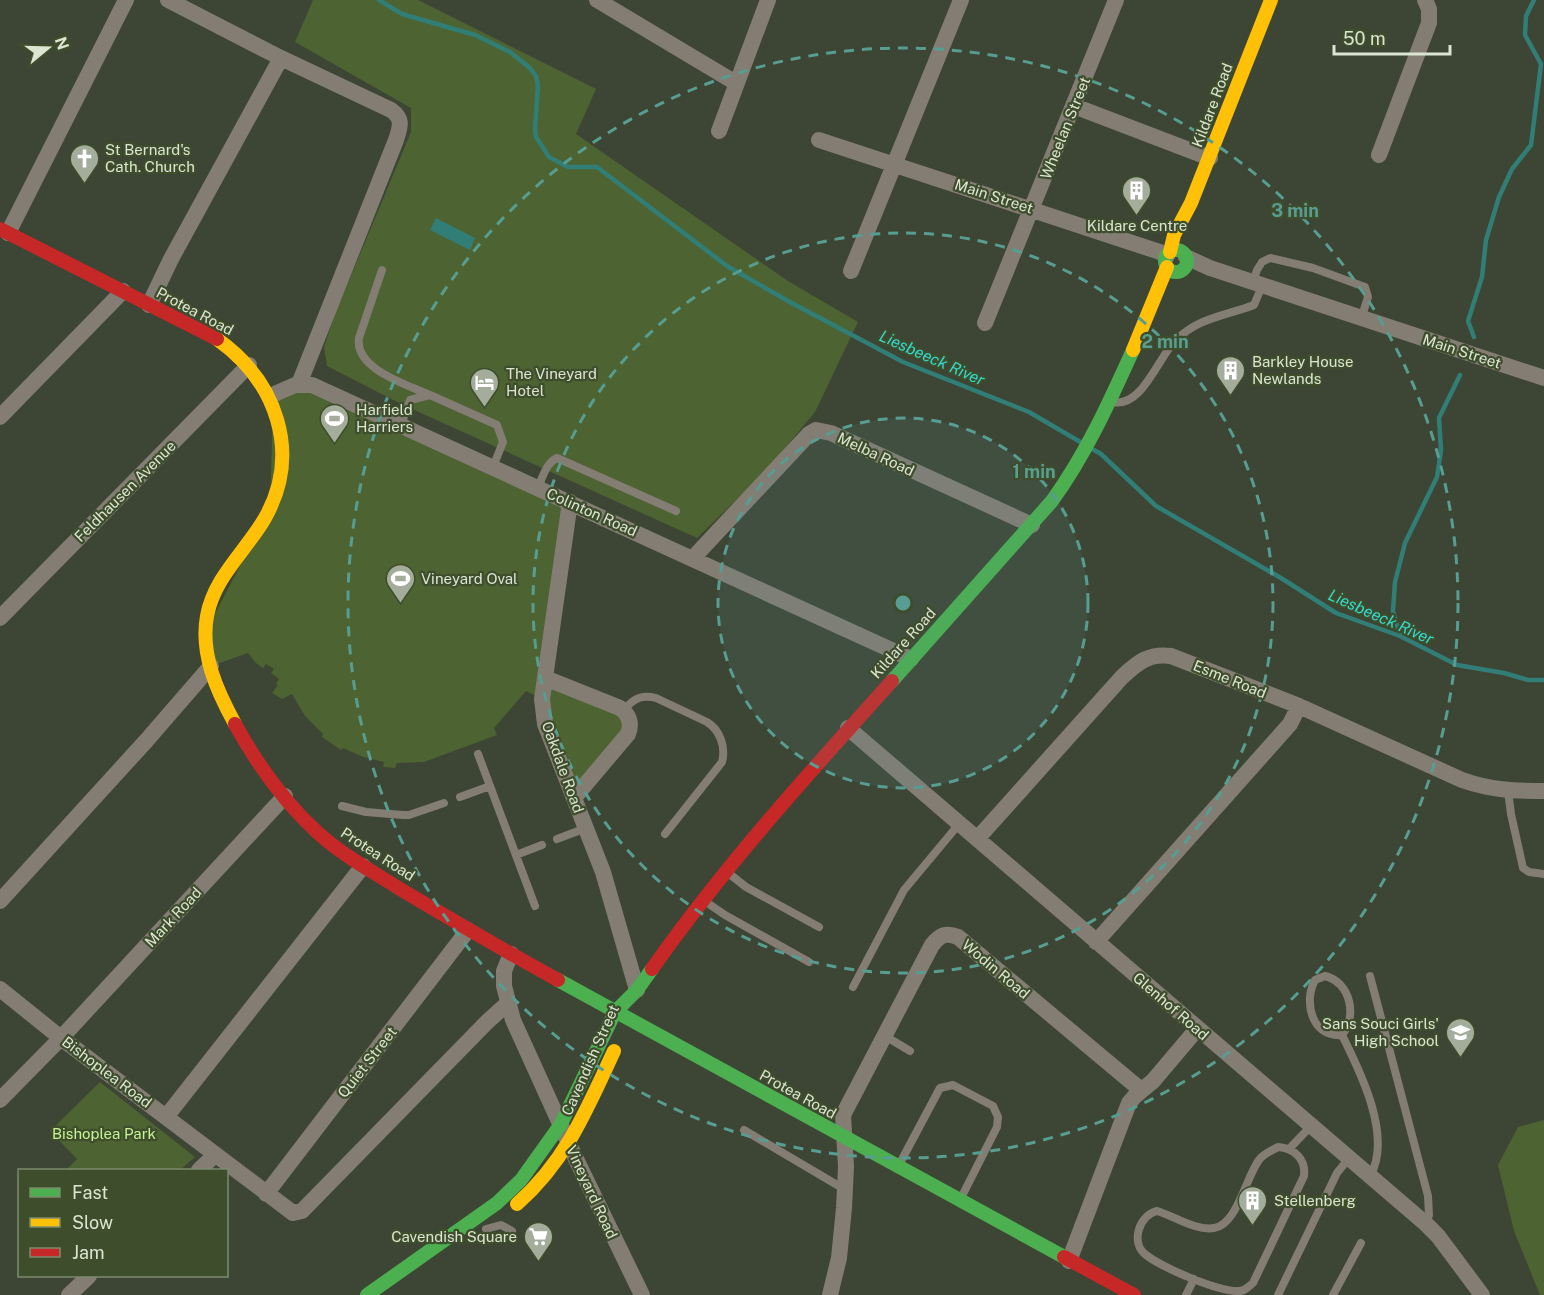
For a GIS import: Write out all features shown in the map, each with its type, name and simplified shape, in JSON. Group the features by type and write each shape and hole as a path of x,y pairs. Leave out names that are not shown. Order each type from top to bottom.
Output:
{"street":[{"path":"4,231 126,0"},
{"path":"168,0 395,113 401,124 299,384 270,396"},
{"path":"597,0 736,83"},
{"path":"719,131 768,0"},
{"path":"851,271 961,0"},
{"name":"Wheelan Street","path":"985,323 1116,0"},
{"name":"Kildare Road","path":"637,990 656,961 771,816 1053,501 1080,461 1094,438 1158,295 1177,261 1183,222 1271,0"},
{"path":"1379,155 1429,23 1430,9 1425,0"},
{"path":"149,305 171,259 281,58"},
{"path":"1074,106 1210,158"},
{"name":"Main Street","path":"819,140 1160,252 1177,261 1210,268 1544,378"},
{"name":"Protea Road","path":"4,231 218,340 249,365 270,396 278,418 283,446 279,484 265,519 220,582 211,600 205,633 207,653 224,700 241,732 285,796 320,835 363,866 468,930 615,1012 625,1030 845,1139 1125,1293"},
{"path":"0,417 123,291"},
{"name":"Feldhausen Avenue","path":"0,618 249,365"},
{"name":"Colinton Road","path":"299,384 312,385 911,659"},
{"name":"Melba Road","path":"693,558 809,434 816,430 831,433 1032,525"},
{"name":"Oakdale Road","path":"570,502 542,699 545,724 613,903 637,990"},
{"name":"Esme Road","path":"977,839 1122,677 1143,658 1161,655 1171,656 1299,706 1462,780 1508,791 1544,791"},
{"path":"0,901 211,666"},
{"path":"545,678 623,710 630,723 628,734 574,798"},
{"path":"1096,942 1290,724 1299,706"},
{"name":"Glenhof Road","path":"848,728 1426,1224 1438,1236 1482,1295"},
{"name":"Mark Road","path":"0,1100 61,1038 285,796"},
{"path":"166,1117 363,866"},
{"name":"Quiet Street","path":"266,1194 468,930"},
{"name":"Wodin Road","path":"830,1295 838,1258 845,1189 843,1115 932,945 941,935 958,937 1141,1090"},
{"name":"Vineyard Road","path":"511,954 504,971 504,986 507,1004 516,1028 642,1295"},
{"name":"Bishoplea Road","path":"0,989 289,1212 298,1213 507,1004"},
{"name":"Cavendish Street","path":"367,1295 502,1197 527,1173 561,1124 615,1012 637,990"},
{"name":"Cavendish Street","path":"481,1232 524,1199 562,1157 625,1030 637,990"},
{"path":"1069,1262 1129,1103 1153,1081 1197,1029"},
{"path":"200,1169 215,1155"},
{"path":"69,1295 87,1277"}],"lane":[{"path":"1110,401 1118,403 1134,399 1175,341 1188,330 1207,319 1254,305 1257,270 1262,262 1270,258 1313,268 1365,287 1368,297 1361,319"},
{"path":"382,270 359,338 360,354 389,376 497,425 503,442 494,467"},
{"path":"400,425 410,400 430,395"},
{"path":"538,487 547,467 557,458 676,511"},
{"path":"623,710 638,698 647,696 656,698 713,725 720,737 724,755 722,762 665,834"},
{"path":"478,754 535,906"},
{"path":"460,797 490,786"},
{"path":"1508,791 1523,868 1529,872 1544,874"},
{"path":"342,806 366,812 403,815 444,803"},
{"path":"853,987 904,890 959,824"},
{"path":"557,839 586,828"},
{"path":"516,855 542,845"},
{"path":"727,871 753,891 819,927"},
{"path":"704,900 725,915 809,962"},
{"path":"1325,976 1335,979 1342,986 1349,1006 1351,1020 1349,1027 1342,1035 1332,1036 1325,1033 1311,1013 1309,990 1316,980 1325,976"},
{"path":"1370,976 1428,1196 1429,1215 1426,1224"},
{"path":"1342,1035 1361,1074 1374,1116 1377,1156 1370,1176"},
{"path":"885,1036 910,1051"},
{"path":"898,1168 940,1088 953,1085 983,1100 996,1111 997,1127 980,1164 958,1201"},
{"path":"1290,1148 1311,1126"},
{"path":"744,1130 845,1189"},
{"path":"1278,1147 1290,1148 1304,1167 1304,1176 1253,1283 1243,1291 1238,1292 1194,1279 1145,1254 1138,1236 1144,1218 1150,1213 1157,1211 1203,1227 1215,1228 1223,1225 1232,1215 1259,1160 1278,1147"},
{"path":"1278,1295 1337,1173 1349,1158"},
{"path":"481,1232 501,1226 512,1231"},
{"path":"1333,1295 1361,1243"},
{"path":"1186,1295 1194,1279"}],"green space":[{"path":"313,0 418,0 596,89 576,134 788,281 858,322 815,412 766,471 697,538 401,404 327,366 324,347 335,314 411,132 411,108 295,42"},
{"name":"Vineyard Oval","path":"295,385 570,502 545,677 622,709 630,723 574,798 542,699 526,691 494,728 497,735 424,762 397,763 395,768 383,767 384,762 363,757 343,748 341,750 322,737 323,734 305,716 292,694 282,699 272,693 279,679 271,673 274,669 266,664 263,668 248,653 211,666 205,633 270,508 273,404"},
{"name":"Bishoplea Park","path":"100,1082 195,1157 181,1169 67,1169 77,1159 50,1131"},
{"path":"1544,1120 1544,1295 1540,1295 1514,1231 1498,1165 1518,1127"}],"water":[{"path":"436,218 475,238 470,250 430,230"}],"waterway":[{"name":"Liesbeeck River","path":"379,0 402,14 475,35 510,52 530,68 536,76 538,85 536,137 549,157 568,167 597,167 727,266 788,301 903,362 1029,412 1082,443"},
{"path":"1474,337 1468,321 1482,277 1486,240 1499,197 1512,169 1531,145 1541,64 1525,35 1526,16 1534,0"},
{"path":"1400,636 1393,611 1395,582 1405,543 1437,477 1441,450 1439,418 1460,375"},
{"name":"Liesbeeck River","path":"1094,450 1156,506 1281,578 1336,613 1400,636 1457,665 1504,673 1528,680 1544,680"}],"traffic: fast":[{"path":"1176,250 1186,257 1187,261 1180,271 1176,272 1166,265 1165,261 1172,251 1176,250"},
{"path":"892,681 1052,501 1086,447 1133,350"},
{"path":"367,1295 497,1203 521,1180 561,1124 615,1012 637,990 652,969"},
{"path":"558,980 1064,1257"}],"traffic: slow":[{"path":"1170,252 1174,235 1191,203 1271,0"},
{"path":"1133,350 1167,267"},
{"path":"217,339 238,356 255,375 268,397 277,420 282,443 281,468 276,493 265,518 216,589 207,616 205,630 208,658 216,685 235,724"},
{"path":"517,1204 549,1170 562,1152 584,1114 614,1051"}],"traffic: jam":[{"path":"0,229 217,339"},
{"path":"652,969 737,858 892,681"},
{"path":"235,724 252,753 283,795 305,821 337,848 400,889 558,980"},
{"path":"1064,1257 1134,1295"}],"place":[{"name":"St Bernard's Cath. Church","path":"84,184"},
{"name":"Kildare Centre","path":"1137,216"},
{"name":"Barkley House Newlands","path":"1231,396"},
{"name":"The Vineyard Hotel","path":"485,408"},
{"name":"Harfield Harriers","path":"335,444"},
{"name":"Vineyard Oval","path":"400,604"},
{"name":"Sans Souci Girls' High School","path":"1460,1058"},
{"name":"Stellenberg","path":"1253,1226"},
{"name":"Cavendish Square","path":"538,1262"}]}
